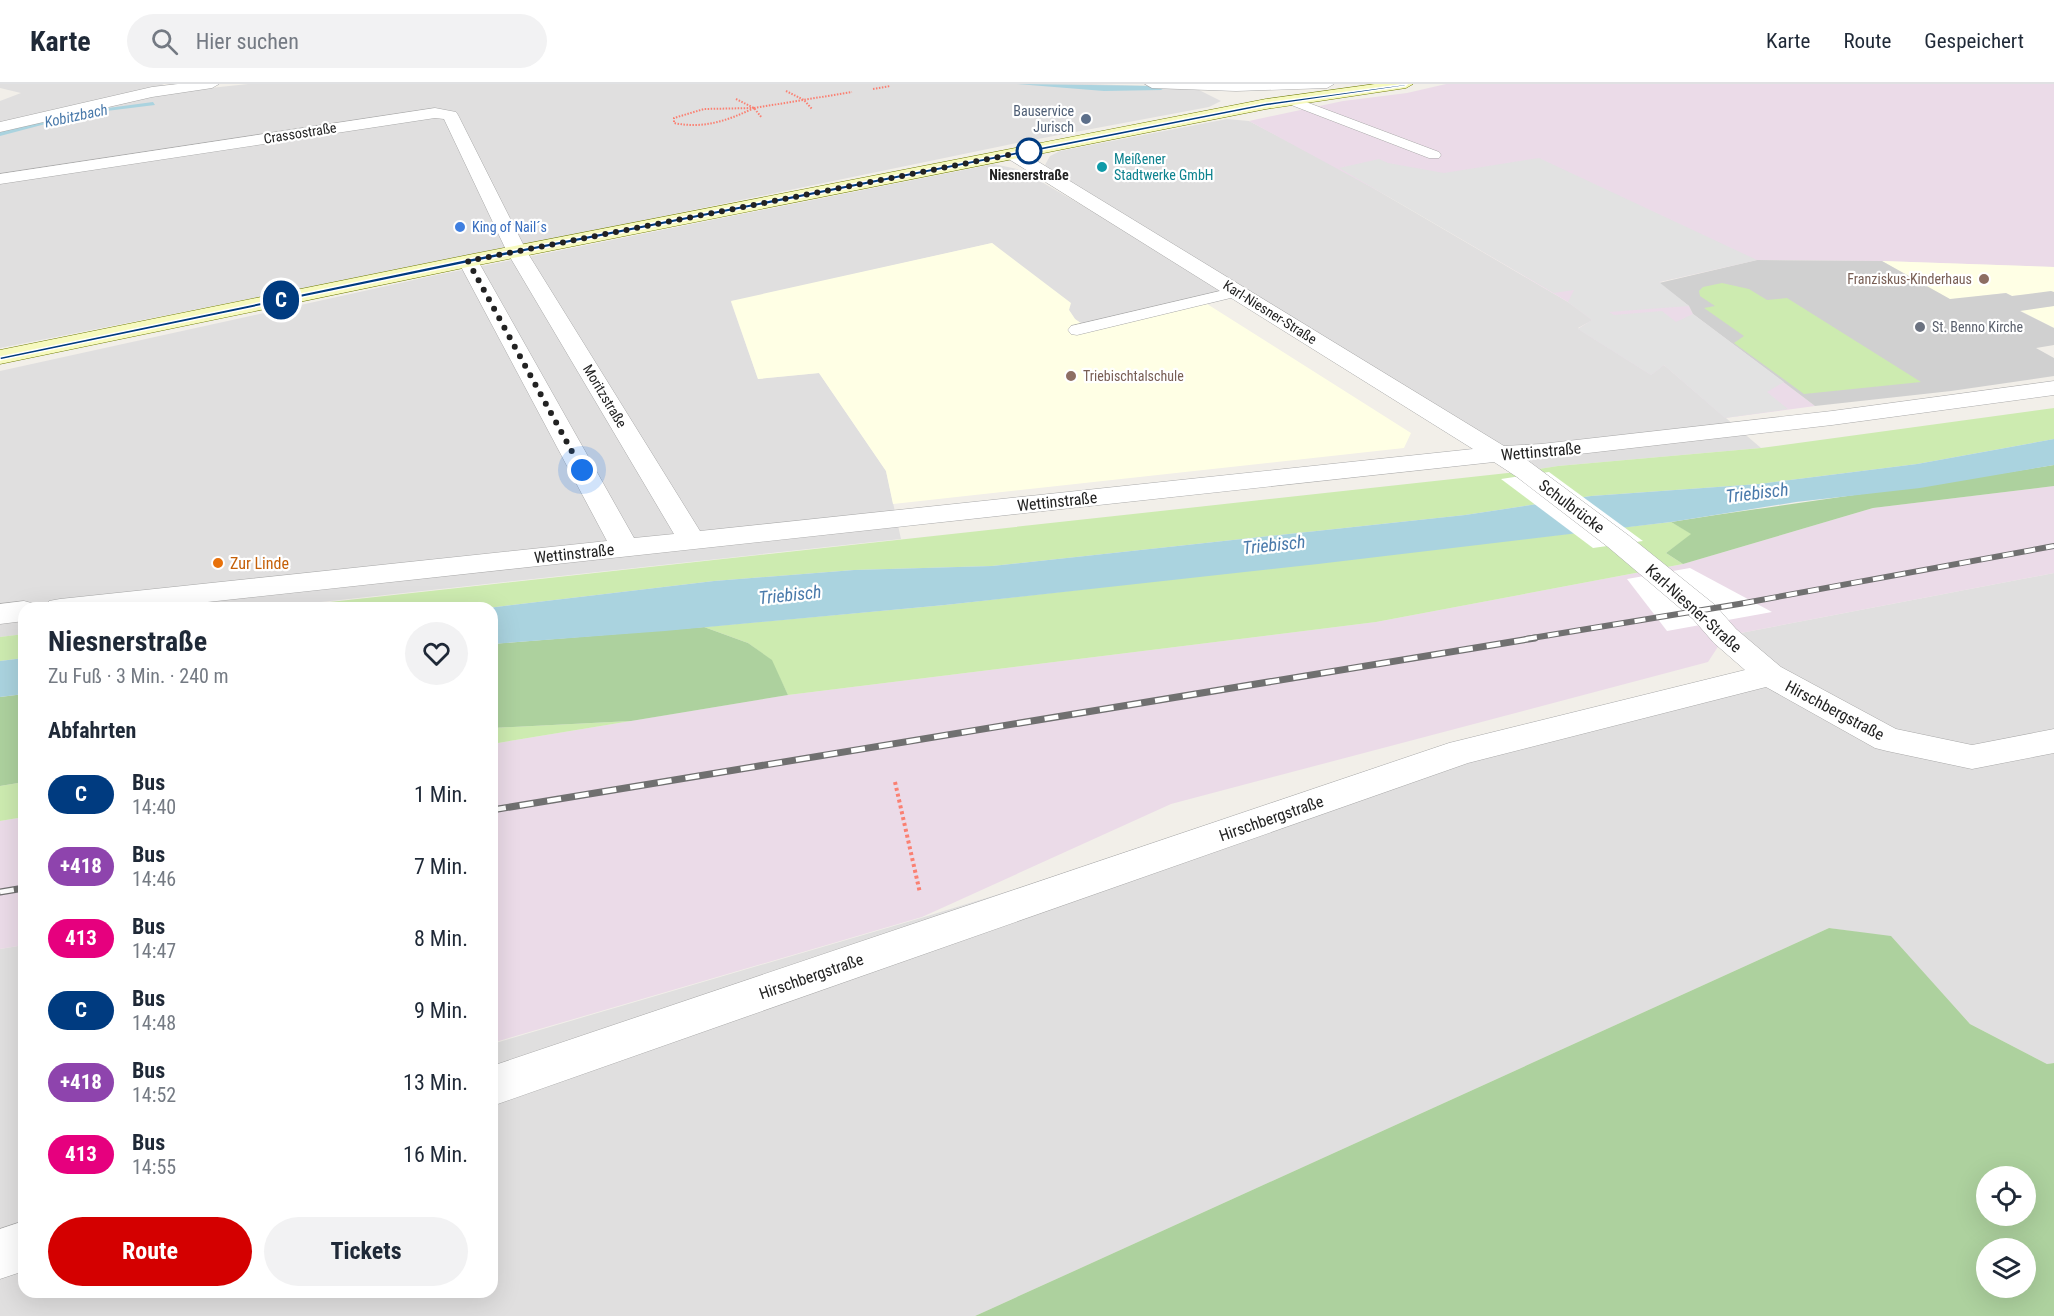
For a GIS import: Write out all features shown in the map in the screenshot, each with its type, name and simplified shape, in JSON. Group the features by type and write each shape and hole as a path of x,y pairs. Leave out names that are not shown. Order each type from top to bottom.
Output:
{"main road":[{"path":"0,357 468,261 1251,107 1406,84"}],"street":[{"path":"152,93 170,84"},
{"path":"0,127 152,93 212,84"},
{"path":"1152,84 1321,85"},
{"path":"1212,86 1251,107"},
{"name":"Crassostraße","path":"0,178 444,113 450,115 517,252"},
{"name":"Karl-Niesner-Straße","path":"1013,154 1526,471"},
{"name":"Moritzstraße","path":"517,252 692,540"},
{"path":"468,261 625,547"},
{"name":"Wettinstraße","path":"116,602 1499,454 1541,452 1832,418 2054,388"},
{"name":"Schulbrücke","path":"1526,471 1618,541"},
{"name":"Karl-Niesner-Straße","path":"1618,541 1704,612 1725,636 1770,675"},
{"path":"0,614 18,612"},
{"name":"Hirschbergstraße","path":"498,1084 1461,752 1770,675 1887,739 1972,757 2054,741"},
{"path":"0,1254 18,1248"}],"lane":[{"path":"1290,100 1434,155"},
{"path":"1077,330 1237,292"}],"path":[{"path":"873,89 890,86"},
{"path":"786,91 804,100 812,109"},
{"path":"754,108 725,122 704,126 674,123 674,118 691,112 754,108 852,92"},
{"path":"736,99 754,108 762,118"},
{"path":"686,108 691,112"},
{"path":"895,783 915,873"}],"shaded area":[{"path":"0,84 164,84 147,92 0,125 0,101 21,93 0,88"},
{"path":"248,84 1091,84 1195,88 1221,101 1209,107 1027,141 523,245 0,348 0,129 154,94"},
{"path":"1446,84 2054,84 2054,267 1882,261 1757,260 1659,282 1689,306 1693,314 1815,406 1725,418 1664,365 1651,375 1578,329 1592,320 1568,302 1406,206 1249,121 1343,101 1407,93"},
{"path":"1227,119 1249,121 1339,168 1568,302 1593,320 1578,328 1664,365 1761,448 1558,466 1526,471 1226,289 1101,324 1085,326 992,243 731,302 758,379 819,373 886,471 901,539 321,602 18,602 18,635 0,637 0,371 432,276 994,164 1021,170 1216,283 1045,165 1050,156 1060,151"},
{"path":"1539,158 1757,260 1659,282 1689,306 1609,312 1614,315 1662,311 1676,322 1693,314 1784,382 1767,392 1788,409 1725,418 1664,365 1651,375 1578,329 1592,320 1568,302 1574,290 1554,293 1339,168 1379,159 1388,163 1444,173"},
{"name":"Triebischtalschule","path":"992,243 1071,303 1069,310 1075,319 1085,326 1196,297 1411,433 1404,448 893,504 886,471 819,373 758,379 731,301"},
{"path":"1757,260 1882,261 1950,299 2006,293 2012,296 2054,292 2054,306 2020,311 2054,328 2054,345 2036,348 2054,358 2054,376 1951,391 1815,406 1693,314 1689,306 1659,283"},
{"name":"Franziskus-Kinderhaus","path":"1882,261 2054,267 2054,292 2012,296 2006,293 1950,300"},
{"path":"2054,306 2054,328 2019,310"},
{"path":"2054,486 2054,573 1725,636 1708,662 1171,804 922,917 498,1041 498,743 788,695 1376,622 1683,564 1873,508"},
{"path":"2054,573 2054,1063 2047,1064 1970,1024 1891,937 1829,928 975,1316 0,1316 0,949 18,946 18,1298 498,1298 498,1042 921,918 1461,752 1770,675 1725,636"},
{"path":"18,818 18,946 0,949 0,821"}],"green space":[{"path":"1722,283 1749,289 1767,300 1787,298 1921,382 1804,394 1734,343 1744,336 1704,308 1715,306 1700,296 1699,291 1703,287"},
{"path":"2054,408 2054,439 1917,464 1759,484 1591,496 1465,515 992,566 854,570 714,581 498,607 498,602 330,602 1558,466 1761,448"},
{"path":"2054,465 2054,486 1873,508 1683,564 1666,553 1691,534 1671,522"},
{"path":"1671,522 1692,534 1666,553 1683,564 1376,622 788,695 771,660 748,643 704,627 945,605"},
{"path":"704,627 748,643 772,660 788,695 631,721 498,728 498,644"},
{"path":"18,635 18,659 0,661 0,637"},
{"path":"18,695 18,783 0,786 0,697"},
{"path":"631,721 498,743 498,728"},
{"path":"18,783 18,818 0,821 0,786"},
{"path":"1829,928 1891,936 1970,1024 2047,1064 2054,1063 2054,1316 975,1316"}],"water":[{"name":"Triebisch","path":"2054,439 2054,465 1920,488 1796,502 1671,522 945,605 665,631 498,644 498,607 714,581 854,570 992,566 1465,515 1591,496 1759,484 1917,464"},
{"path":"18,659 18,695 0,697 0,661"}],"pier":[{"path":"1549,472 1643,541 1593,548 1501,479"},
{"path":"1690,568 1772,612 1667,631 1627,579"}],"waterway":[{"name":"Kobitzbach","path":"1020,84 1104,89 1161,88"},
{"name":"Kobitzbach","path":"82,112 153,104"},
{"name":"Kobitzbach","path":"0,134 50,120"}],"railway":[{"path":"1526,639 1739,604 2054,546"},
{"path":"498,809 1535,638"},
{"path":"0,892 18,889"}],"bus line":[{"name":"C","path":"0,357 468,261 1266,104 1405,84"}],"place":[{"name":"Bauservice Jurisch","path":"1086,119"},
{"name":"Niesnerstraße","path":"1029,151"},
{"name":"Meißener Stadtwerke GmbH","path":"1102,167"},
{"name":"King of Nail´s","path":"460,227"},
{"name":"Franziskus-Kinderhaus","path":"1984,279"},
{"name":"St. Benno Kirche","path":"1920,327"},
{"name":"Triebischtalschule","path":"1071,376"},
{"name":"Zur Linde","path":"218,563"}],"route":[{"path":"582,470 468,261 1029,151"}]}
